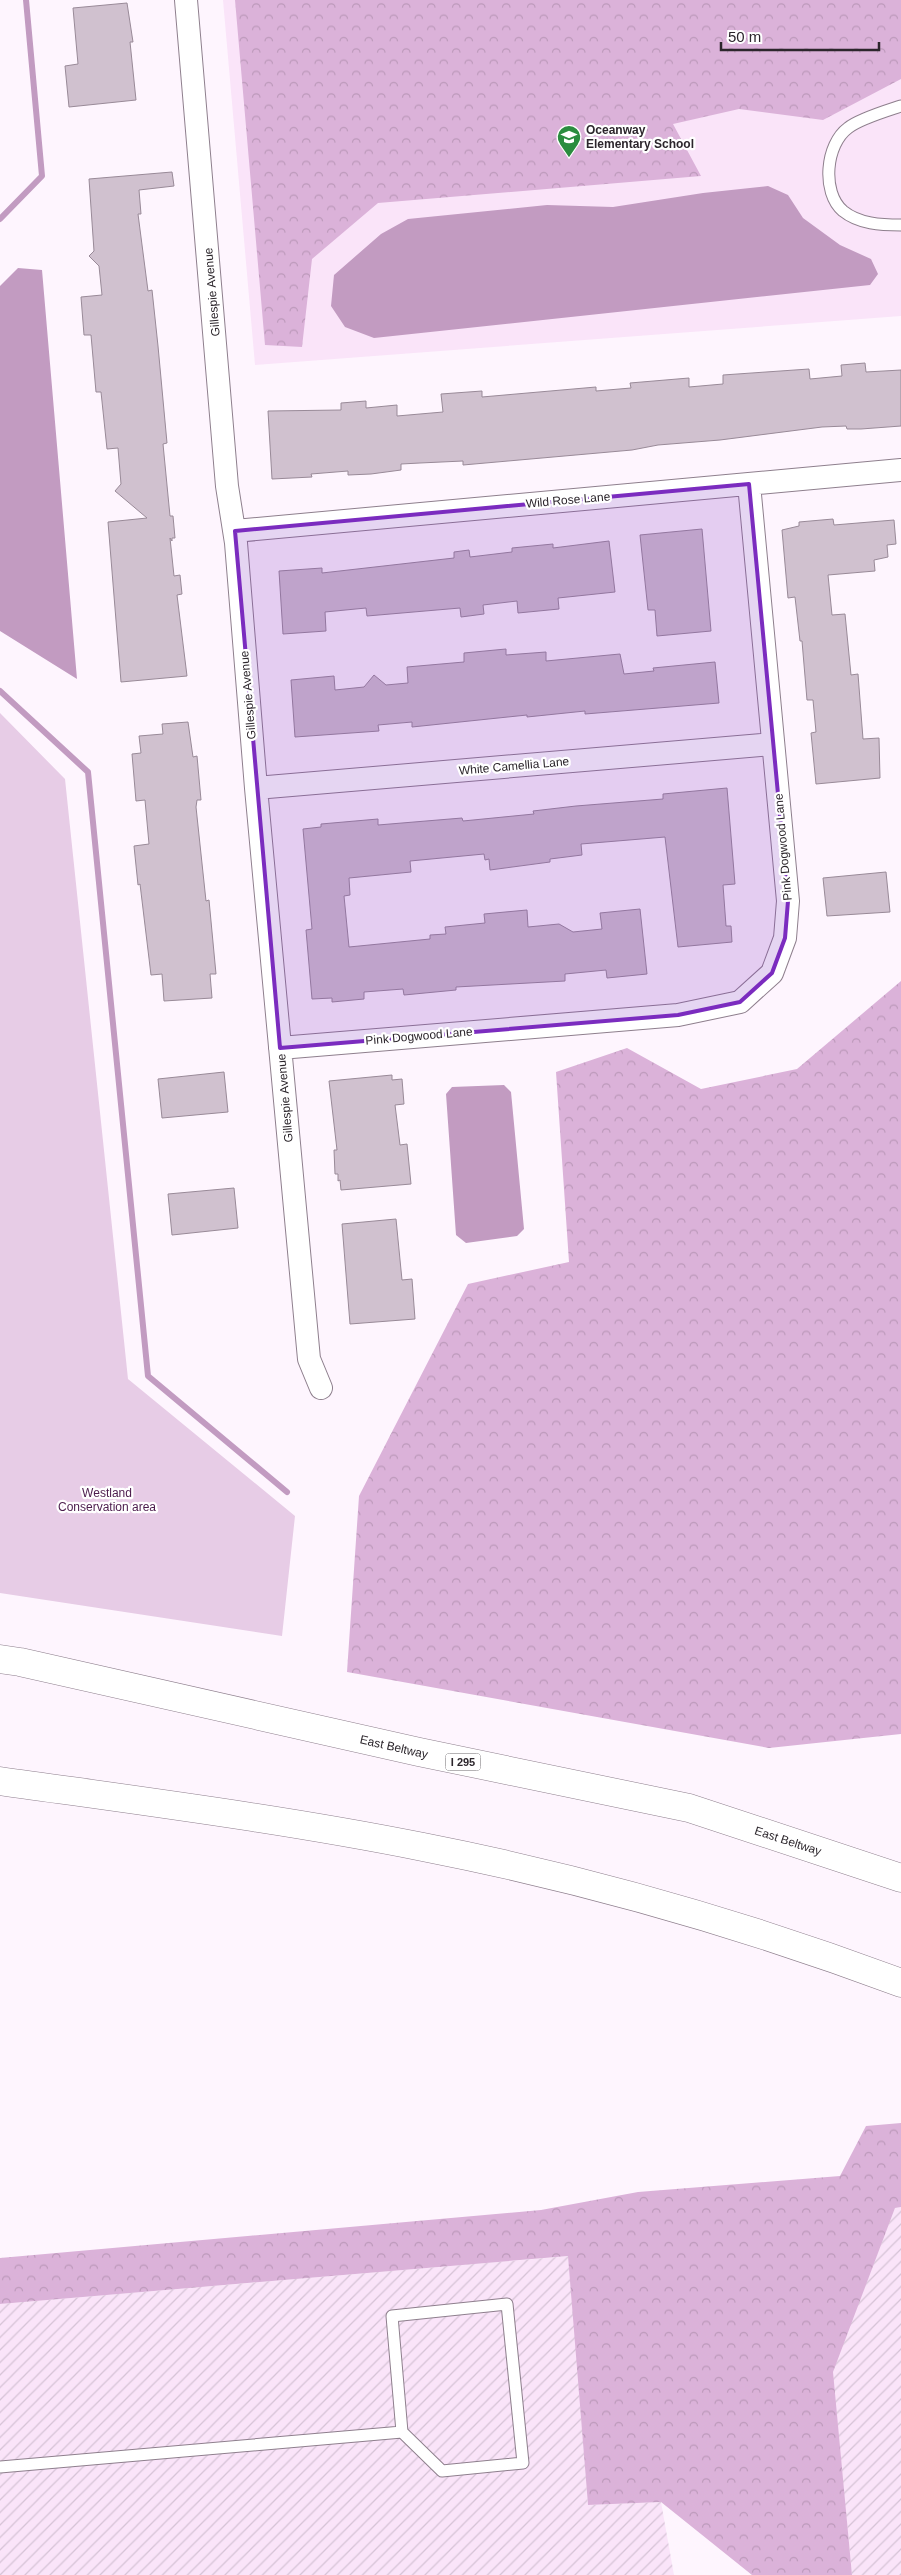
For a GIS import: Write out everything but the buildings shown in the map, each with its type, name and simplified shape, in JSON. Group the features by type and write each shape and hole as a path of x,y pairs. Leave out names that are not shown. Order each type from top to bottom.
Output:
{"highway":[{"name":"East Beltway","path":"7,1660 419,1752 689,1808 901,1878"},
{"path":"0,1781 422,1847 554,1876 759,1933 901,1983"},
{"path":"0,1797 130,1800"}],"street":[{"name":"Gillespie Avenue","path":"186,0 227,486 235,531 256,788 309,1359 321,1388"},
{"name":"Wild Rose Lane","path":"235,531 901,470"},
{"name":"Pink Dogwood Lane","path":"280,1048 678,1016 740,1002 772,972 785,938 788,901 749,484"},
{"name":"White Camellia Lane","path":"256,788 773,744"}],"lane":[{"path":"901,106 848,127 836,141 828,165 830,189 842,210 874,225 901,225"},
{"path":"0,2467 402,2432 442,2471 523,2463 507,2304 392,2316 402,2432"}],"highlighted area":[{"path":"749,484 788,901 785,938 772,973 740,1002 678,1015 280,1048 235,531"}],"shaded area":[{"name":"Oceanway Elementary School","path":"223,0 901,0 901,316 255,365"},
{"path":"768,186 788,195 803,218 840,245 871,259 878,274 870,285 374,338 345,327 331,306 334,275 381,234 408,219 547,205 613,207 703,193"},
{"path":"18,268 42,270 77,679 0,631 0,286"},
{"path":"504,1085 511,1092 524,1229 517,1236 466,1243 456,1235 446,1094 452,1087"},
{"path":"901,2207 901,2575 852,2575 832,2372 895,2208"},
{"path":"569,2256 588,2505 661,2502 674,2575 0,2575 0,2304"}],"green space":[{"path":"235,0 901,0 901,79 823,120 739,109 673,124 701,176 378,203 312,259 302,347 265,345"},
{"name":"Westland Conservation area","path":"0,713 65,779 128,1379 295,1516 282,1636 0,1593"},
{"path":"901,981 901,1734 769,1748 347,1672 359,1496 468,1284 569,1262 556,1072 627,1048 701,1089 797,1069"},
{"path":"901,2123 901,2207 895,2208 833,2372 852,2575 752,2575 661,2502 588,2505 568,2256 0,2304 0,2258 541,2210 638,2192 840,2176 866,2126"}],"waterway":[{"path":"0,219 42,176 26,0"},
{"path":"0,691 88,772 148,1376 287,1492"}],"place":[{"name":"Oceanway Elementary School","path":"569,158"}]}
